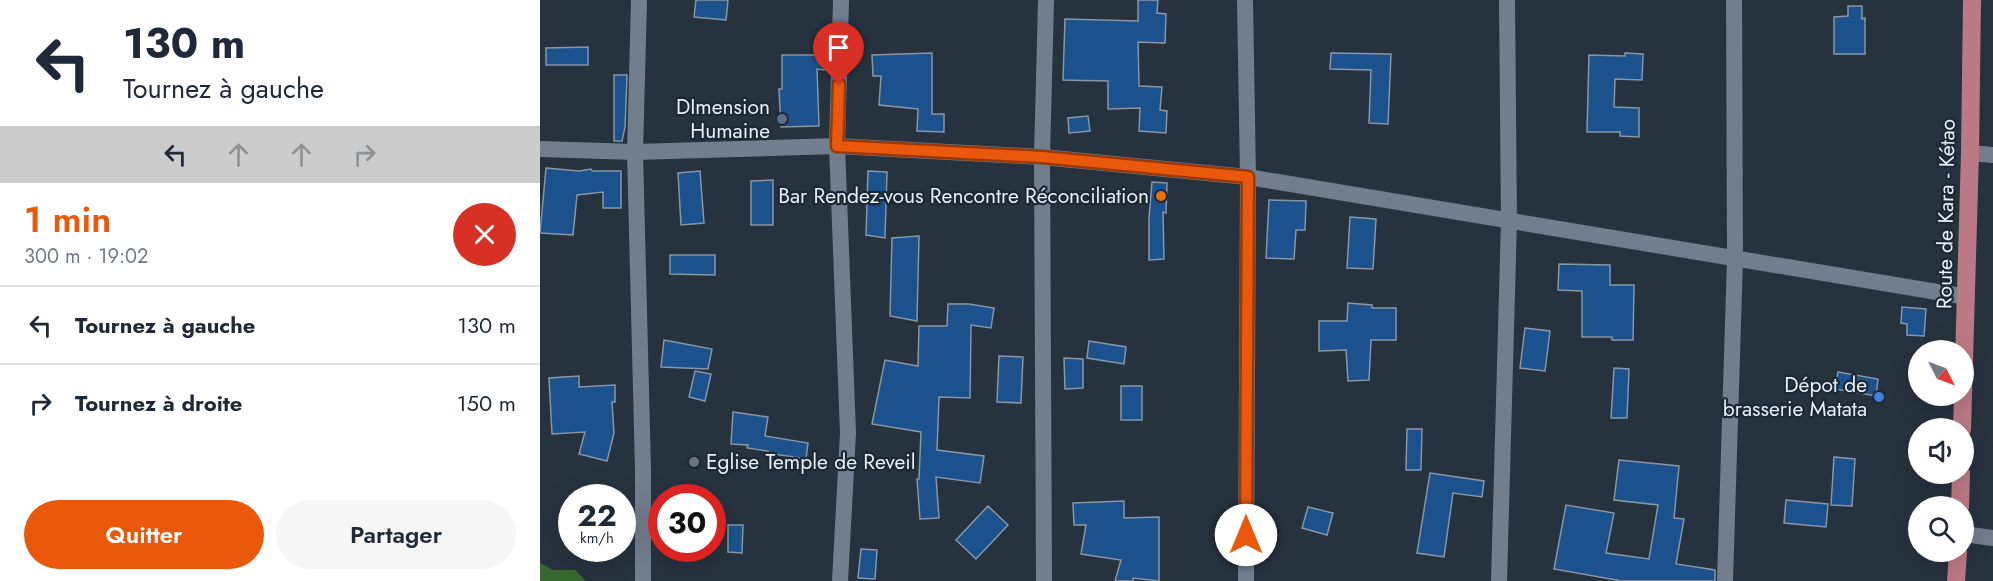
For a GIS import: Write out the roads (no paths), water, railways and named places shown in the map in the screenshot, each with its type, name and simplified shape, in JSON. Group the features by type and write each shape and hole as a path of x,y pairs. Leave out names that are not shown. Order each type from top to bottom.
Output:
{"main road":[{"name":"Route de Kara - Kétao","path":"1962,418 1967,297 1972,0"},
{"path":"1956,581 1957,562"}],"street":[{"path":"639,0 635,152 643,458 643,581"},
{"path":"840,581 848,433 837,146 841,0"},
{"path":"1044,581 1042,157 1046,0"},
{"path":"1245,0 1248,177 1246,581"},
{"path":"1499,581 1509,221 1507,0"},
{"path":"1725,581 1735,259 1734,0"},
{"path":"540,149 635,152 837,146 1042,157 1248,177 1967,297"},
{"path":"1970,153 1993,154"},
{"path":"1974,535 1993,538"}],"place":[{"name":"DImension Humaine","path":"782,119"},
{"name":"Bar Rendez-vous Rencontre Réconciliation","path":"1161,196"},
{"name":"Dépot de brasserie Matata","path":"1879,397"},
{"name":"Eglise Temple de Reveil","path":"694,462"}]}
